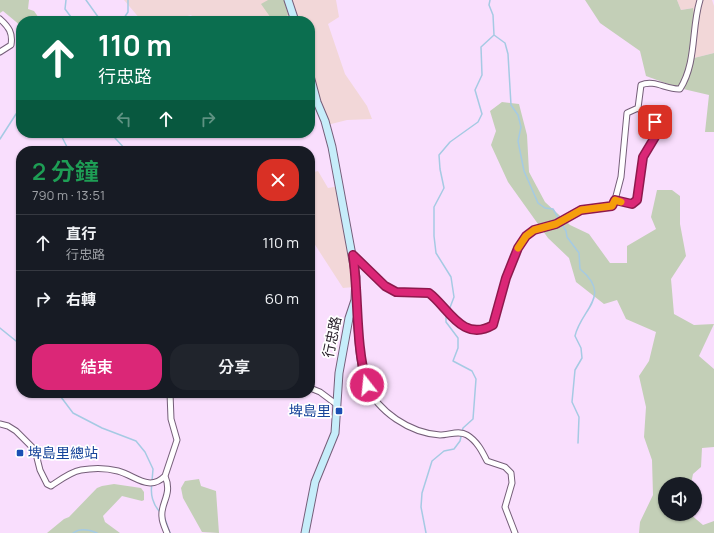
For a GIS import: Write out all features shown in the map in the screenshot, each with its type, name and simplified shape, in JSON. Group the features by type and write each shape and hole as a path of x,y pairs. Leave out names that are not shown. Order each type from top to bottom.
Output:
{"street":[{"path":"288,0 293,16"},
{"path":"638,108 641,85 650,82 672,90 680,89 685,81 694,46 696,12 700,0"},
{"path":"0,19 9,27 12,37 11,45 0,52"},
{"name":"行忠路","path":"305,533 315,482 335,433 336,404 345,336 355,300 356,277 332,148 315,92"},
{"path":"615,200 632,204 637,200 643,157 658,132 655,122 638,108"},
{"path":"353,255 390,289 396,292 429,293 456,322 475,329 485,329 493,325 506,278 518,248 526,236 534,230 563,221 581,210 612,206 622,177 627,113 638,108"},
{"path":"355,300 361,364 367,385 384,411 410,427 440,435 459,433 467,435 480,446 488,461 505,468 511,473 512,483 505,507 515,533"},
{"path":"315,390 336,404"},
{"path":"167,533 162,513 168,496 165,476 177,440 171,420 170,398"},
{"path":"0,424 8,426 16,431 35,450 40,470 47,484 51,486 74,472 94,469 117,470 148,484 155,483 165,476"}],"shaded area":[{"path":"124,0 336,0 339,17 328,24 345,74 367,106 372,119 347,120 327,125 315,102 315,16 138,16"},
{"path":"677,0 712,0 714,6 714,53 694,58 695,21 692,8 681,10"},
{"path":"318,171 328,188 340,186 354,287 343,288 315,245 315,172"}],"green space":[{"path":"0,0 29,0 28,9 34,11 38,16 16,16 16,22 3,11 0,13"},
{"path":"268,0 284,0 288,15 269,16 261,4"},
{"path":"585,0 677,0 681,10 693,8 695,21 694,58 714,53 714,132 705,132 709,95 679,88 646,76 640,51 600,23"},
{"path":"502,102 519,104 527,135 529,172 545,202 570,225 589,234 610,263 627,263 627,246 656,229 651,217 657,190 672,190 680,196 680,224 686,256 671,279 674,314 694,325 714,324 699,356 714,369 714,447 702,448 701,467 693,474 692,477 658,477 658,521 698,521 703,525 714,521 714,533 639,533 640,522 653,495 652,460 644,437 646,407 639,376 649,361 656,332 626,319 617,300 604,304 576,282 569,258 548,238 508,182 491,145 496,131 490,111"},
{"path":"199,479 201,486 216,491 219,533 202,532 183,498 181,488 185,481"},
{"path":"114,484 141,488 144,492 144,500 142,501 122,496 103,516 105,522 120,533 47,533 64,519 69,517 97,488"}],"waterway":[{"path":"66,0 65,9 70,16"},
{"path":"86,0 97,16"},
{"path":"125,16 128,12 128,0"},
{"path":"426,533 421,507 422,493 432,461 444,451 454,449 460,441 463,428 473,419 476,379 472,371 453,361 458,348 458,338 446,322 446,318 454,297 451,277 436,253 434,236 434,207 444,188 439,155 450,142 478,122 482,114 475,90 482,75 481,47 494,35 493,15 489,5 490,0"},
{"path":"494,35 505,43 508,54 511,105 518,115 521,127 518,141 524,171 538,203 545,208 553,209 566,231 567,237 579,253 580,269 590,279 594,287 595,295 578,326 575,336 581,348 582,358 575,370 572,402 579,417 578,443"},
{"path":"0,139 16,114"},
{"path":"62,138 66,146"},
{"path":"115,138 122,146"},
{"path":"0,328 16,341"},
{"path":"62,398 73,413 102,428 136,441 145,452 153,469 152,481"},
{"path":"152,484 151,492 160,512"},
{"path":"164,516 170,533"},
{"path":"73,533 79,530 97,533"}],"slow traffic":[{"path":"518,248 526,236 534,230 556,224 581,210 612,206 615,200 621,202"}],"place":[{"name":"埤島里","path":"339,411"},
{"name":"埤島里總站","path":"20,453"}],"route":[{"path":"367,385 361,364 355,300 356,277 353,255 385,286 396,292 429,293 456,322 466,327 485,329 493,325 506,278 518,248 526,236 534,230 563,221 581,210 612,206 615,200 632,204 637,200 643,157 658,132 655,122"}]}
